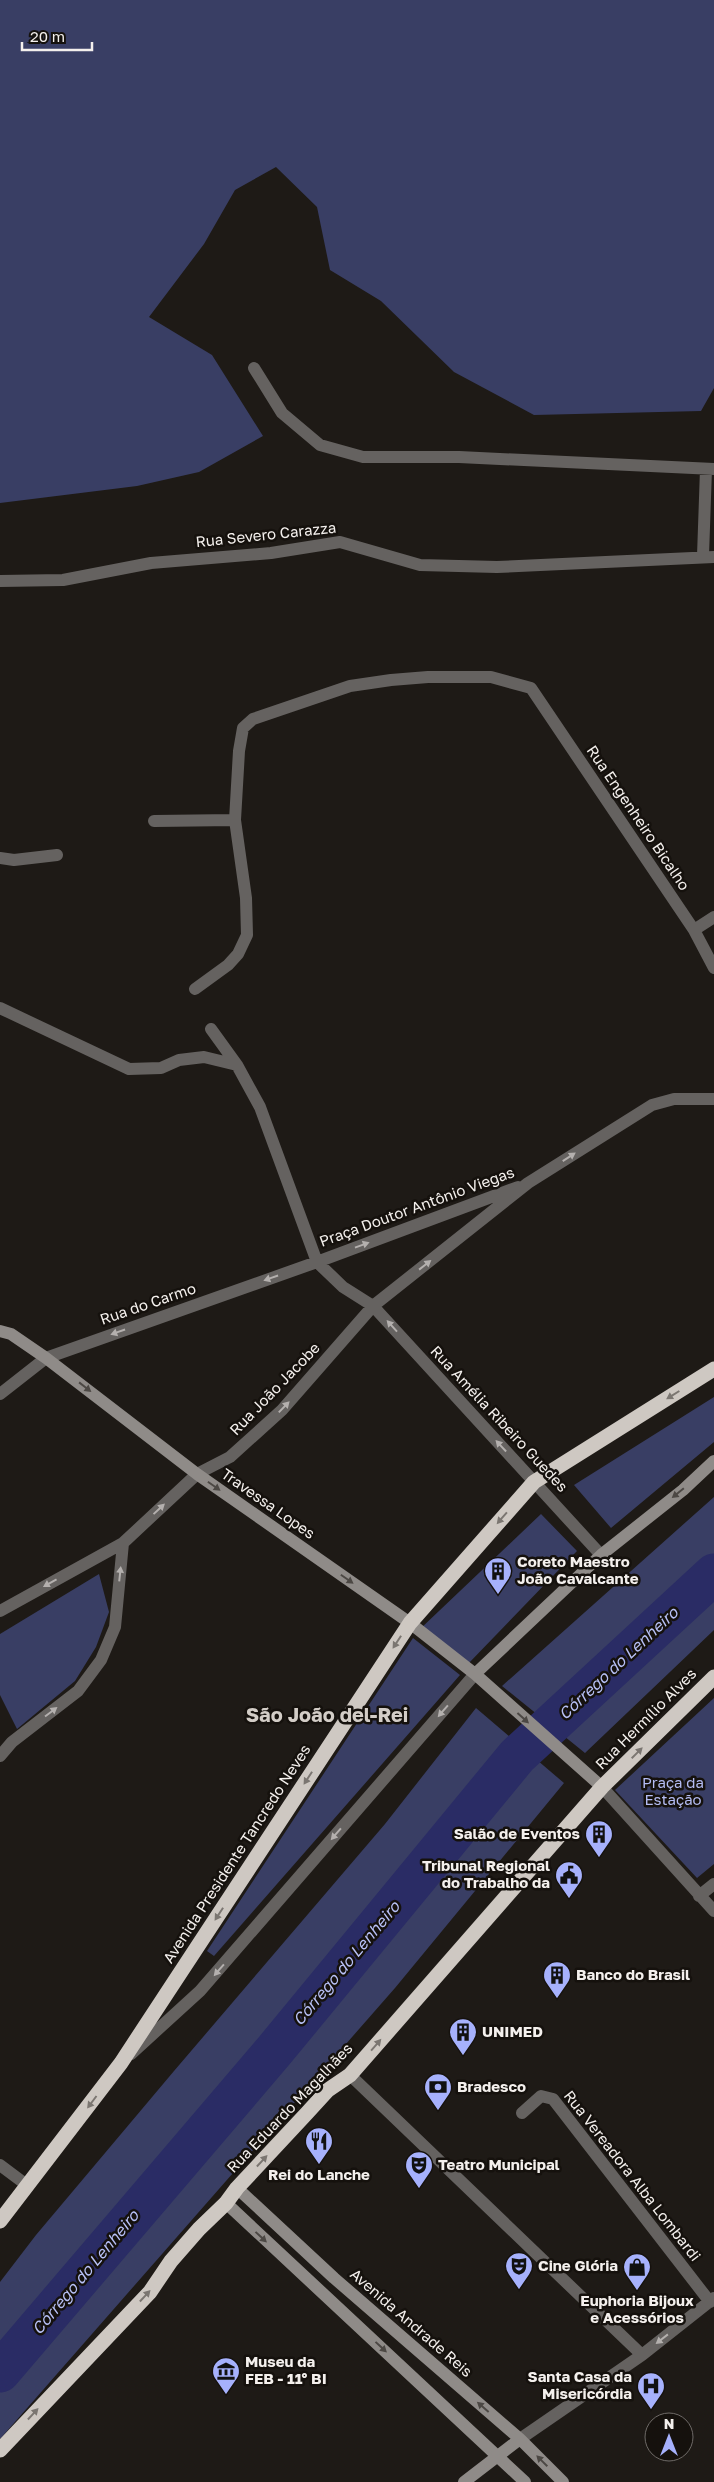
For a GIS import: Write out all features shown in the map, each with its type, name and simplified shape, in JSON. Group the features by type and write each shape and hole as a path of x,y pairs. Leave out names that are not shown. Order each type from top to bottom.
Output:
{"highway":[{"name":"Avenida Presidente Tancredo Neves","path":"0,2221 121,2063 410,1624 534,1482 714,1369"},
{"name":"Rua Hermílio Alves","path":"602,1787 714,1676"},
{"name":"Rua Eduardo Magalhães","path":"0,2450 150,2292 171,2261 199,2229 226,2203 237,2188 328,2090 350,2075 602,1787"}],"street":[{"path":"254,368 282,413 320,445 363,457 459,457 643,464 710,469 708,557"},
{"name":"Rua Severo Carazza","path":"0,581 63,580 151,563 271,552 340,542 420,565 497,567 708,557"},
{"name":"Rua Engenheiro Bicalho","path":"235,820 239,752 243,728 253,719 350,686 391,680 428,677 492,677 531,688 694,930 714,968"},
{"path":"154,821 235,820 246,898 247,935 238,954 228,965 195,988"},
{"path":"0,858 14,860 58,855"},
{"path":"694,930 714,917"},
{"path":"0,1008 129,1069 161,1068 179,1060 204,1057 237,1065"},
{"path":"211,1028 237,1065 260,1107 317,1262"},
{"path":"528,1183 652,1105 674,1099 714,1099"},
{"name":"Praça Doutor Antônio Viegas","path":"528,1183 373,1306 344,1287 317,1262 528,1183"},
{"name":"Rua do Carmo","path":"0,1394 46,1358 317,1262"},
{"name":"Rua João Jacobe","path":"0,1611 123,1543 197,1474 230,1457 282,1410 373,1306"},
{"name":"Rua Amélia Ribeiro Guedes","path":"373,1306 601,1555"},
{"name":"Travessa Lopes","path":"4,1334 46,1358 197,1474 410,1624 487,1685 602,1787"},
{"name":"Avenida Presidente Tancredo Neves","path":"121,2063 200,1991 474,1674 601,1555 683,1490 714,1461"},
{"path":"0,1756 12,1742 78,1691 101,1660 114,1627 123,1543"},
{"path":"602,1787 714,1911"},
{"path":"699,1896 714,1884"},
{"path":"350,2075 642,2355"},
{"name":"Rua Vereadora Alba Lombardi","path":"522,2113 541,2096 553,2099 712,2300"},
{"path":"0,2165 28,2186"},
{"name":"Avenida Andrade Reis","path":"237,2188 334,2278 520,2439 563,2482"},
{"path":"226,2203 525,2482"},
{"path":"321,2293 334,2278"},
{"path":"464,2482 520,2439 642,2355 712,2300"}],"green space":[{"path":"0,0 714,0 714,388 701,411 534,415 454,372 381,301 330,270 317,207 276,167 235,190 204,244 149,317 212,355 263,436 199,472 137,486 0,503"},
{"path":"714,1397 714,1442 611,1528 574,1485"},
{"path":"714,1497 714,1630 585,1753 502,1686"},
{"path":"541,1514 577,1551 467,1665 419,1630"},
{"path":"99,1574 109,1612 96,1647 75,1681 17,1729 0,1695 0,1634"},
{"path":"413,1638 460,1675 214,1956 207,1951"},
{"name":"Praça da Estação","path":"714,1698 714,1864 697,1878 615,1790"},
{"path":"476,1708 564,1783 395,1988 0,2439 0,2282 36,2235 385,1824"}],"waterway":[{"name":"Córrego do Lenheiro","path":"0,2372 274,2051 517,1756 714,1574"}],"place":[{"name":"Coreto Maestro João Cavalcante","path":"498,1595"},
{"name":"Salão de Eventos","path":"599,1858"},
{"name":"Tribunal Regional do Trabalho da","path":"569,1899"},
{"name":"Banco do Brasil","path":"557,1999"},
{"name":"UNIMED","path":"463,2056"},
{"name":"Bradesco","path":"438,2111"},
{"name":"Rei do Lanche","path":"319,2165"},
{"name":"Teatro Municipal","path":"419,2189"},
{"name":"Cine Glória","path":"519,2290"},
{"name":"Euphoria Bijoux e Acessórios","path":"637,2291"},
{"name":"Museu da FEB - 11° BI","path":"226,2395"},
{"name":"Santa Casa da Misericórdia","path":"651,2410"}],"district":[{"name":"São João del-Rei","path":"327,1715"}]}
